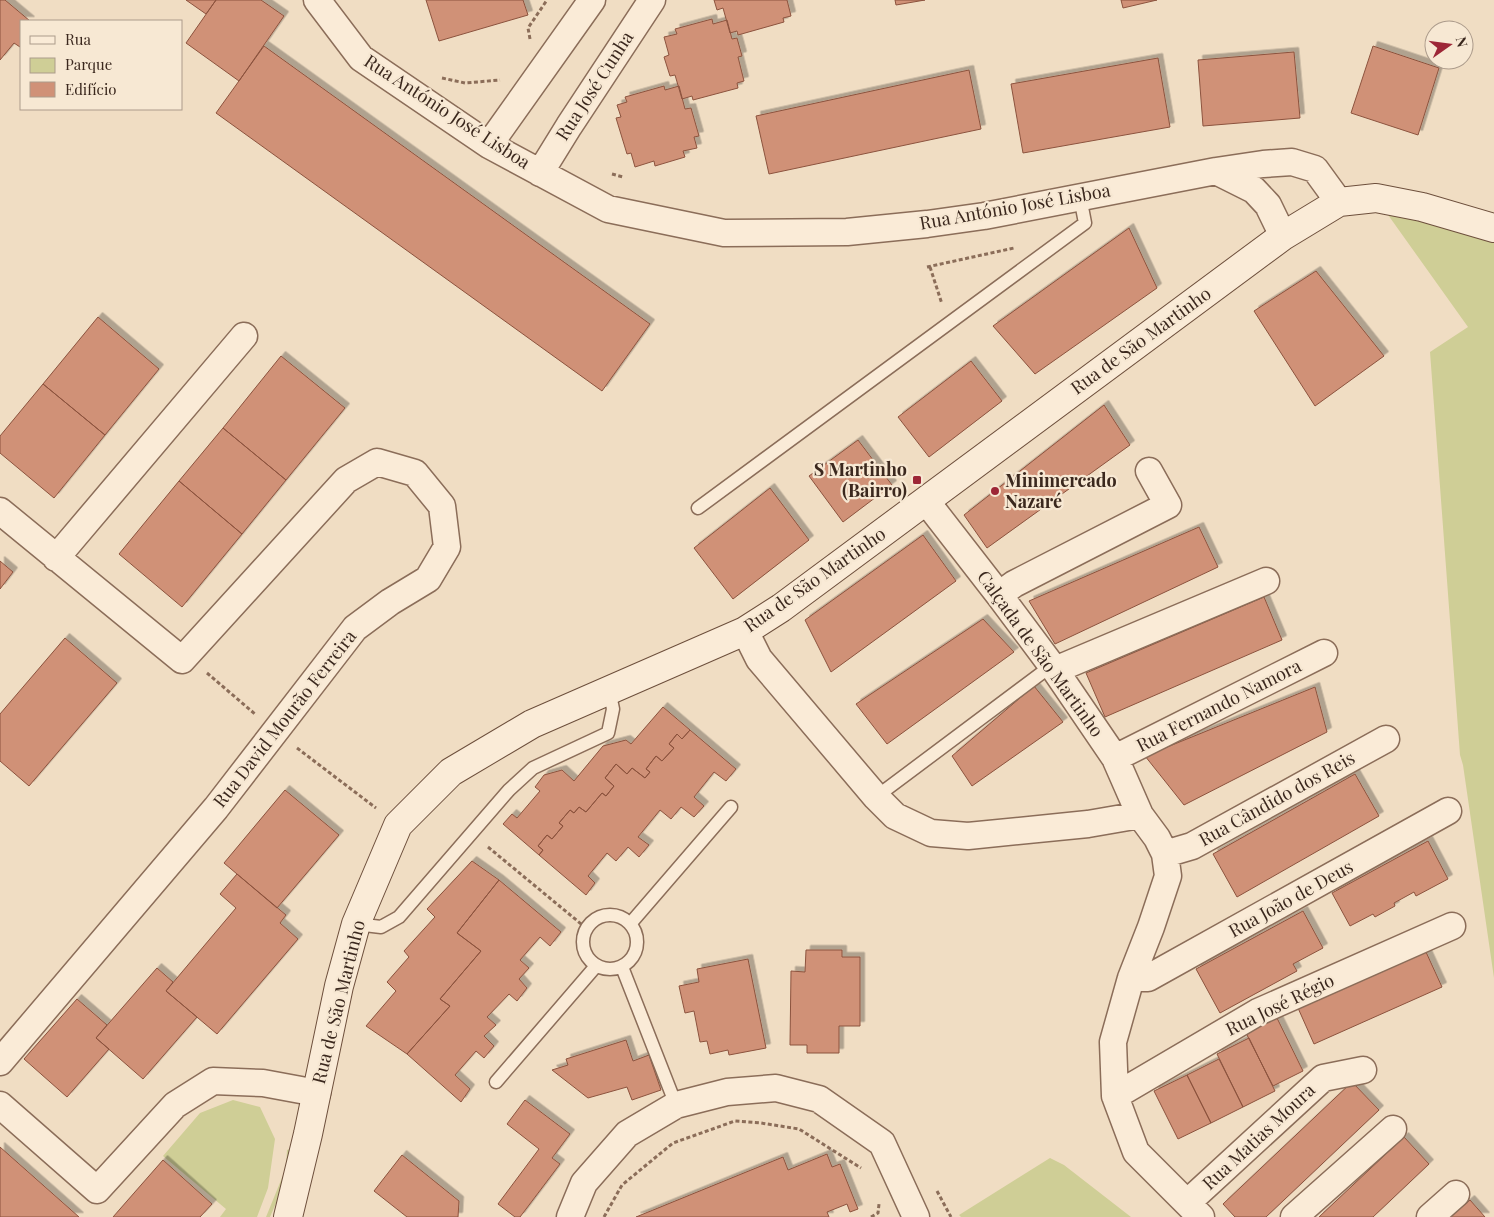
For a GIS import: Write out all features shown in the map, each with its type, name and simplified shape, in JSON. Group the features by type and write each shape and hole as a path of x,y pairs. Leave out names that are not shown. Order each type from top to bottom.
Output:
{"street":[{"name":"Rua António José Lisboa","path":"316,0 361,58 489,145 608,209 724,233 847,232 984,216 1216,171 1292,162 1315,169 1339,202"},
{"path":"489,145 592,0"},
{"name":"Rua José Cunha","path":"540,173 652,0"},
{"path":"1216,171 1254,190 1268,205 1283,236"},
{"name":"Rua de São Martinho","path":"288,1217 317,1093 339,986 356,924 398,825 451,772 532,724 745,631 780,608 1283,236 1339,202 1376,198 1422,207 1494,228"},
{"path":"56,558 244,336"},
{"name":"Rua David Mourão Ferreira","path":"0,1062 216,808 355,628 390,602 428,579 447,547 442,506 416,472 377,462 346,480 188,656"},
{"path":"999,595 1014,584 1168,505 1149,472"},
{"name":"Calçada de São Martinho","path":"926,500 1053,668 1114,758 1140,815 1157,838 1165,854"},
{"path":"0,511 182,660 188,656"},
{"path":"1053,668 1266,581"},
{"path":"745,631 759,659 876,797 895,816 931,833 968,836 1088,824 1140,815"},
{"name":"Rua Fernando Namora","path":"1114,758 1324,653"},
{"name":"Rua Cândido dos Reis","path":"1165,854 1192,846 1386,739"},
{"name":"Rua João de Deus","path":"1131,978 1148,978 1448,810"},
{"path":"1165,854 1168,876 1131,978 1113,1042 1115,1096 1136,1152 1194,1210"},
{"name":"Rua José Régio","path":"1115,1096 1258,1012 1452,926"},
{"name":"Rua Matias Moura","path":"1194,1210 1323,1078 1363,1070"},
{"path":"0,1105 97,1190 175,1105 213,1081 263,1083 317,1093"},
{"path":"570,1217 584,1183 627,1134 676,1104 727,1092 776,1088 819,1100 882,1143 911,1216"},
{"path":"1294,1217 1393,1129"},
{"path":"1430,1217 1456,1194"}],"lane":[{"path":"698,508 1085,223 1080,197"},
{"path":"876,797 1053,668"},
{"path":"356,924 381,927 398,917 509,790 533,768 608,733 613,709 609,690"},
{"path":"630,924 730,807"},
{"path":"612,915 621,917 630,924 637,937 637,946 630,962 614,970 596,966 589,960 584,952 583,943 586,928 595,920 603,916 612,915"},
{"path":"496,1082 596,966"},
{"path":"622,967 676,1104"}],"path":[{"path":"531,47 528,28 547,0"},
{"path":"438,76 464,83 499,82 505,75"},
{"path":"612,174 623,177"},
{"path":"943,309 929,267 1021,246"},
{"path":"188,656 275,731 377,809"},
{"path":"472,833 586,928"},
{"path":"604,1217 622,1185 673,1143 735,1121 799,1129 868,1172"}],"green space":[{"path":"1376,198 1494,228 1494,978 1460,755 1430,352 1468,327"},
{"path":"233,1100 260,1107 275,1139 268,1188 257,1217 220,1217 226,1209 163,1156 200,1113"},
{"path":"292,1148 291,1169 270,1217 266,1217 286,1168 287,1150"},
{"path":"1050,1158 1064,1165 1131,1217 961,1217 959,1215"}],"building":[{"path":"0,0 5,0 29,20 20,20 20,47 14,43 0,60"},
{"path":"186,0 216,0 206,14"},
{"path":"216,0 261,0 284,16 239,81 186,43"},
{"path":"426,0 523,0 528,15 439,41"},
{"path":"714,0 787,0 791,16 783,18 784,22 738,35 737,31 730,33 723,8 717,10"},
{"path":"895,0 925,0 896,5"},
{"path":"1121,0 1157,0 1123,8"},
{"path":"712,19 713,24 727,20 732,39 737,38 742,56 738,57 744,81 737,83 738,88 693,100 692,96 682,99 675,75 670,76 664,57 669,55 664,37 677,34 675,29"},
{"path":"264,46 650,324 602,391 216,113"},
{"path":"1373,46 1424,63 1424,70 1438,70 1418,135 1351,113"},
{"path":"1294,52 1300,118 1203,126 1198,60"},
{"path":"1158,58 1170,127 1023,153 1011,84"},
{"path":"969,70 981,129 769,174 756,116"},
{"path":"664,86 665,90 679,86 685,109 691,108 699,136 694,137 697,148 683,151 685,157 655,166 654,161 635,167 631,153 627,154 616,118 621,117 617,105 627,102 625,97"},
{"path":"1129,228 1157,288 1035,374 993,326"},
{"path":"1316,271 1384,356 1315,406 1254,311"},
{"path":"98,317 159,369 105,435 43,384"},
{"path":"281,356 345,408 286,480 223,428"},
{"path":"971,361 1002,401 929,457 898,417"},
{"path":"43,384 105,435 54,498 0,453 0,436"},
{"path":"1104,405 1130,445 987,548 964,515"},
{"path":"223,428 286,480 242,534 179,481"},
{"path":"858,440 892,485 843,522 809,476"},
{"path":"179,481 242,534 182,607 119,554"},
{"path":"770,488 809,540 733,599 694,548"},
{"path":"1199,527 1218,567 1055,644 1029,601"},
{"path":"923,535 956,581 831,672 805,620"},
{"path":"0,561 13,572 0,589"},
{"path":"1264,597 1282,640 1105,717 1086,673"},
{"path":"983,619 1014,652 887,744 856,704"},
{"path":"65,638 117,683 29,786 0,761 0,714"},
{"path":"1034,686 1063,722 972,786 952,756"},
{"path":"1315,687 1327,732 1184,805 1145,756"},
{"path":"663,707 690,730 682,739 677,734 669,744 674,748 662,761 656,756 646,769 650,772 645,778 632,768 627,774 616,764 605,778 614,786 606,796 602,793 586,812 579,807 574,813 570,810 559,823 563,826 552,839 547,835 538,846 543,850 539,855 503,824 512,814 517,818 540,791 535,787 544,775 562,770 574,781 603,746 626,740 631,744"},
{"path":"690,730 736,769 726,781 714,772 694,797 704,806 694,817 681,807 671,819 660,810 638,837 649,845 639,857 628,847 616,861 607,853 588,876 595,883 586,895 539,855 543,850 538,846 547,835 552,839 563,826 559,823 570,810 574,813 579,807 586,812 602,793 606,796 614,786 605,778 616,764 627,774 632,768 645,778 650,772 646,769 656,756 662,761 674,748 669,744 677,734 682,739"},
{"path":"1355,774 1379,816 1237,897 1213,854"},
{"path":"285,790 339,835 277,908 224,863"},
{"path":"1428,841 1448,879 1416,896 1414,892 1394,903 1395,906 1375,917 1373,914 1350,926 1332,893"},
{"path":"472,861 499,880 457,933 481,951 440,999 450,1006 407,1054 366,1026 396,991 387,982 409,957 404,951 435,917 427,909"},
{"path":"237,874 286,915 280,923 298,939 217,1034 166,991 236,908 220,894"},
{"path":"499,880 561,932 550,946 540,937 520,960 529,968 519,979 527,988 517,1001 509,994 487,1017 496,1025 484,1036 494,1046 484,1058 476,1051 455,1075 470,1089 461,1102 407,1054 450,1006 440,999 481,951 457,933"},
{"path":"1303,911 1323,948 1293,964 1297,971 1220,1013 1196,969"},
{"path":"806,950 842,950 842,957 860,957 860,1026 839,1026 839,1053 807,1053 807,1045 790,1045 791,971 805,972"},
{"path":"1426,952 1442,987 1314,1044 1298,1008"},
{"path":"748,959 766,1048 729,1055 728,1050 710,1054 707,1041 700,1042 694,1011 685,1013 679,986 699,982 697,969"},
{"path":"157,968 173,982 166,991 197,1017 143,1079 96,1038"},
{"path":"77,999 107,1025 96,1038 109,1049 67,1097 24,1059"},
{"path":"1277,1018 1303,1071 1273,1086 1246,1033"},
{"path":"1249,1038 1275,1091 1243,1107 1217,1054"},
{"path":"626,1040 633,1061 649,1055 661,1090 632,1100 627,1087 588,1098 552,1070 568,1065 566,1059"},
{"path":"1219,1059 1243,1107 1211,1123 1187,1075"},
{"path":"1187,1075 1211,1123 1178,1139 1154,1091"},
{"path":"1352,1082 1379,1110 1266,1217 1235,1217 1223,1204"},
{"path":"525,1100 570,1134 552,1158 560,1164 520,1217 515,1217 498,1204 539,1149 507,1124"},
{"path":"1404,1137 1429,1164 1373,1217 1319,1217"},
{"path":"0,1147 79,1217 0,1217"},
{"path":"827,1154 832,1167 840,1164 858,1209 850,1212 847,1204 827,1212 829,1217 636,1217 783,1157 788,1170"},
{"path":"402,1155 459,1201 458,1217 407,1217 374,1191"},
{"path":"163,1160 212,1204 200,1217 113,1217"},
{"path":"1470,1200 1485,1217 1450,1217"}],"place":[{"name":"S Martinho (Bairro)","path":"917,480"},
{"name":"Minimercado Nazaré","path":"995,491"}]}
